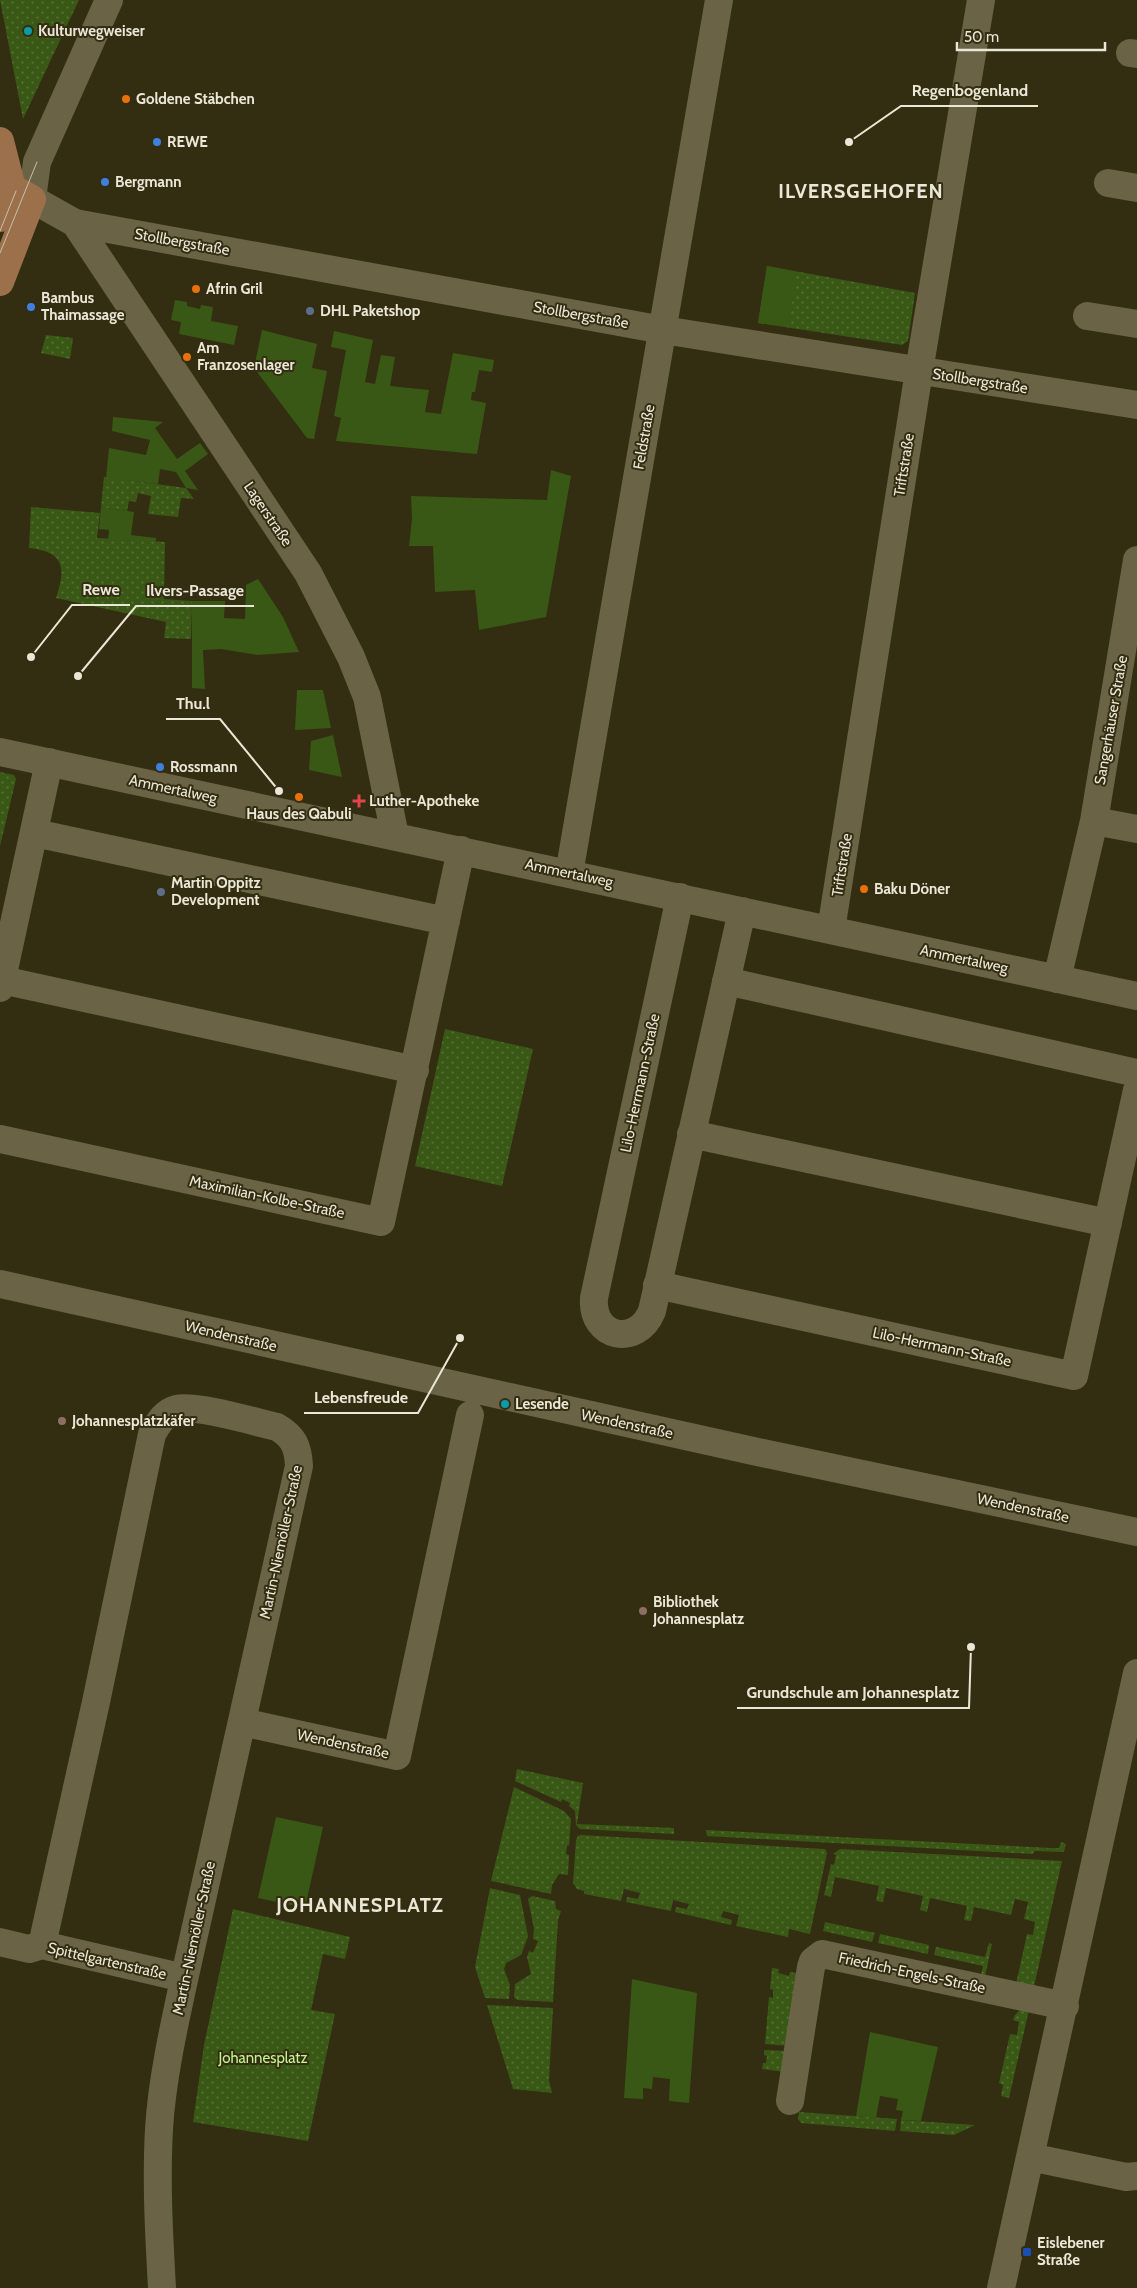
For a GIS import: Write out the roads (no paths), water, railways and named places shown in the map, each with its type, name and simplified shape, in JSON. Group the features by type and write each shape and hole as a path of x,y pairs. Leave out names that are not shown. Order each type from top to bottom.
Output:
{"main road":[{"path":"0,141 22,193 0,282"},
{"path":"0,218 22,193"}],"street":[{"path":"22,193 109,0"},
{"name":"Feldstraße","path":"569,874 719,0"},
{"name":"Triftstraße","path":"831,930 919,371 981,0"},
{"path":"1108,183 1137,188"},
{"name":"Stollbergstraße","path":"22,193 75,222 663,330 1137,404"},
{"name":"Lagerstraße","path":"75,222 308,574 351,657 367,697 395,836"},
{"path":"1087,316 1137,324"},
{"name":"Sangerhäuser Straße","path":"1058,979 1094,821 1137,560"},
{"name":"Ammertalweg","path":"0,752 1137,996"},
{"path":"49,762 1,984 415,1070"},
{"path":"1094,821 1137,829"},
{"path":"35,833 446,921"},
{"name":"Maximilian-Kolbe-Straße","path":"0,1140 381,1222 461,850"},
{"name":"Lilo-Herrmann-Straße","path":"680,898 594,1298 595,1317 600,1324 616,1334 634,1332 648,1320 742,911"},
{"path":"726,981 1137,1073"},
{"name":"Lilo-Herrmann-Straße","path":"657,1284 1074,1376 1137,1090"},
{"path":"691,1134 1108,1223"},
{"name":"Wendenstraße","path":"0,1284 744,1449 1137,1532"},
{"name":"Martin-Niemöller-Straße","path":"42,1946 96,1702 152,1434 161,1418 175,1409 198,1410 277,1428 288,1434 298,1446 299,1466 184,1978 170,2052 159,2127 158,2198 162,2288"},
{"name":"Wendenstraße","path":"242,1722 397,1756 470,1415"},
{"path":"1001,2288 1065,2006 1137,1673"},
{"name":"Spittelgartenstraße","path":"0,1942 29,1949 42,1946 184,1978"},
{"name":"Friedrich-Engels-Straße","path":"790,2101 810,1967 813,1961 822,1954 1065,2006"},
{"path":"1030,2157 1126,2176 1137,2176"}],"tram line":[{"path":"0,253 37,162"},
{"path":"0,231 16,191"}],"place":[{"name":"Kulturwegweiser","path":"28,31"},
{"name":"Goldene Stäbchen","path":"126,99"},
{"name":"REWE","path":"157,142"},
{"name":"Regenbogenland","path":"849,142"},
{"name":"Bergmann","path":"105,182"},
{"name":"Afrin Gril","path":"196,289"},
{"name":"Bambus Thaimassage","path":"31,307"},
{"name":"DHL Paketshop","path":"310,311"},
{"name":"Am Franzosenlager","path":"187,357"},
{"name":"Rewe","path":"31,657"},
{"name":"Ilvers-Passage","path":"78,676"},
{"name":"Rossmann","path":"160,767"},
{"name":"Thu.l","path":"279,791"},
{"name":"Haus des Qabuli","path":"299,797"},
{"name":"Luther-Apotheke","path":"359,801"},
{"name":"Baku Döner","path":"864,889"},
{"name":"Martin Oppitz Development","path":"161,892"},
{"name":"Lebensfreude","path":"460,1338"},
{"name":"Lesende","path":"505,1404"},
{"name":"Johannesplatzkäfer","path":"62,1421"},
{"name":"Bibliothek Johannesplatz","path":"643,1611"},
{"name":"Grundschule am Johannesplatz","path":"971,1647"},
{"name":"Eislebener Straße","path":"1027,2252"}],"district":[{"name":"ILVERSGEHOFEN","path":"861,191"},
{"name":"JOHANNESPLATZ","path":"360,1905"}],"park label":[{"name":"Johannesplatz","path":"263,2058"}]}
